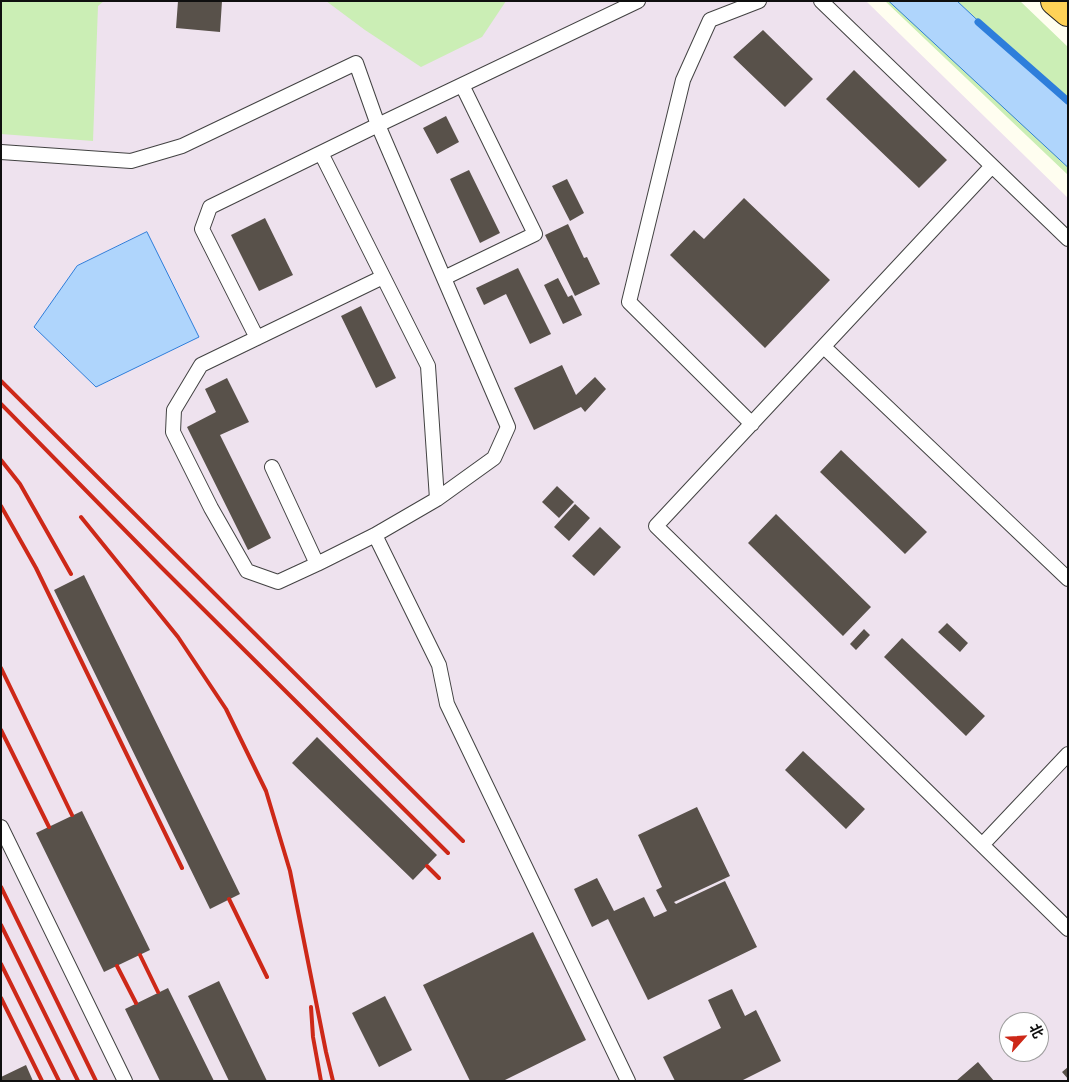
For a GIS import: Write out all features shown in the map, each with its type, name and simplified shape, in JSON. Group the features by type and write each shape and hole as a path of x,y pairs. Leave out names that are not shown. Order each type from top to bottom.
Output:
{"highway":[{"path":"1056,1 1068,12"}],"lane":[{"path":"257,338 202,229 210,207 638,1"},
{"path":"752,424 629,302 683,80 710,20 759,1"},
{"path":"821,1 1068,239"},
{"path":"1,152 131,161 182,146 356,64 378,125 508,427 494,458 438,499 375,536 278,582 247,571 211,508 173,432 174,410 201,365 383,277"},
{"path":"444,278 535,234 462,85"},
{"path":"321,153 428,366 438,499"},
{"path":"992,166 656,526 1068,928"},
{"path":"824,347 1068,579"},
{"path":"272,467 317,564"},
{"path":"375,536 439,664 447,704 628,1081"},
{"path":"982,845 1068,754"},
{"path":"1,827 125,1081"}],"shaded area":[{"path":"1,1 866,1 1068,198 1068,1081 1,1081"}],"green space":[{"path":"1,1 104,1 98,6 93,141 1,134"},
{"path":"326,1 506,1 482,37 421,67 365,30"},
{"path":"885,1 1020,1 1068,47 1068,175"}],"water":[{"path":"889,1 957,1 1068,105 1068,167"},
{"path":"147,232 199,337 96,387 34,327 77,266"}],"building":[{"path":"178,1 222,1 220,32 176,28"},
{"path":"763,30 813,79 785,107 733,57"},
{"path":"854,70 947,160 919,188 826,99"},
{"path":"446,116 459,142 437,154 423,128"},
{"path":"469,170 500,233 480,243 450,179"},
{"path":"567,179 584,213 570,221 552,186"},
{"path":"744,198 830,280 765,348 670,255 694,230 704,239"},
{"path":"265,218 293,275 259,291 231,235"},
{"path":"568,224 584,258 587,257 600,284 575,296 545,235"},
{"path":"518,268 551,334 530,344 506,294 484,305 476,288"},
{"path":"558,278 568,297 572,295 582,315 563,324 544,285"},
{"path":"361,306 396,378 376,388 341,316"},
{"path":"562,365 576,395 595,377 606,389 585,412 581,407 534,430 514,388"},
{"path":"227,378 249,422 220,435 271,538 248,550 187,427 216,412 205,389"},
{"path":"841,450 927,532 905,554 820,472"},
{"path":"557,486 574,502 559,518 542,502"},
{"path":"575,504 590,518 569,541 554,527"},
{"path":"776,514 871,607 843,636 748,543"},
{"path":"600,527 621,547 594,576 572,556"},
{"path":"84,575 240,894 210,909 54,590"},
{"path":"947,623 968,643 960,652 938,632"},
{"path":"864,629 870,635 856,650 850,644"},
{"path":"902,638 985,716 966,736 884,657"},
{"path":"317,737 437,855 413,880 292,763"},
{"path":"803,751 865,809 846,829 785,770"},
{"path":"697,807 730,876 674,902 676,904 725,881 757,947 648,1000 608,919 592,927 574,889 597,878 614,911 644,897 654,917 667,911 656,890 662,887 638,835"},
{"path":"82,811 150,950 104,972 36,833"},
{"path":"533,932 586,1040 503,1081 470,1081 423,985"},
{"path":"219,981 267,1081 229,1081 188,996"},
{"path":"168,988 214,1081 160,1081 125,1009"},
{"path":"732,989 745,1016 756,1010 781,1061 741,1081 675,1081 663,1057 721,1028 708,1000"},
{"path":"385,996 412,1050 379,1067 352,1013"},
{"path":"978,1062 994,1081 956,1081"},
{"path":"26,1065 33,1081 1,1081 1,1077"},
{"path":"1068,1067 1068,1079 1062,1072"}],"waterway":[{"path":"978,22 1068,101"}],"railway":[{"path":"1,381 463,841"},
{"path":"1,404 161,567 448,853"},
{"path":"1,460 20,484 71,574"},
{"path":"1,506 36,568 182,868"},
{"path":"81,517 178,637 226,709 266,791 290,871 333,1081"},
{"path":"1,668 72,815"},
{"path":"1,730 49,827"},
{"path":"427,866 439,878"},
{"path":"1,887 96,1081"},
{"path":"229,899 267,977"},
{"path":"1,925 78,1081"},
{"path":"140,955 158,992"},
{"path":"1,964 59,1081"},
{"path":"117,966 136,1003"},
{"path":"1,998 42,1081"},
{"path":"311,1007 313,1037 321,1081"}]}
